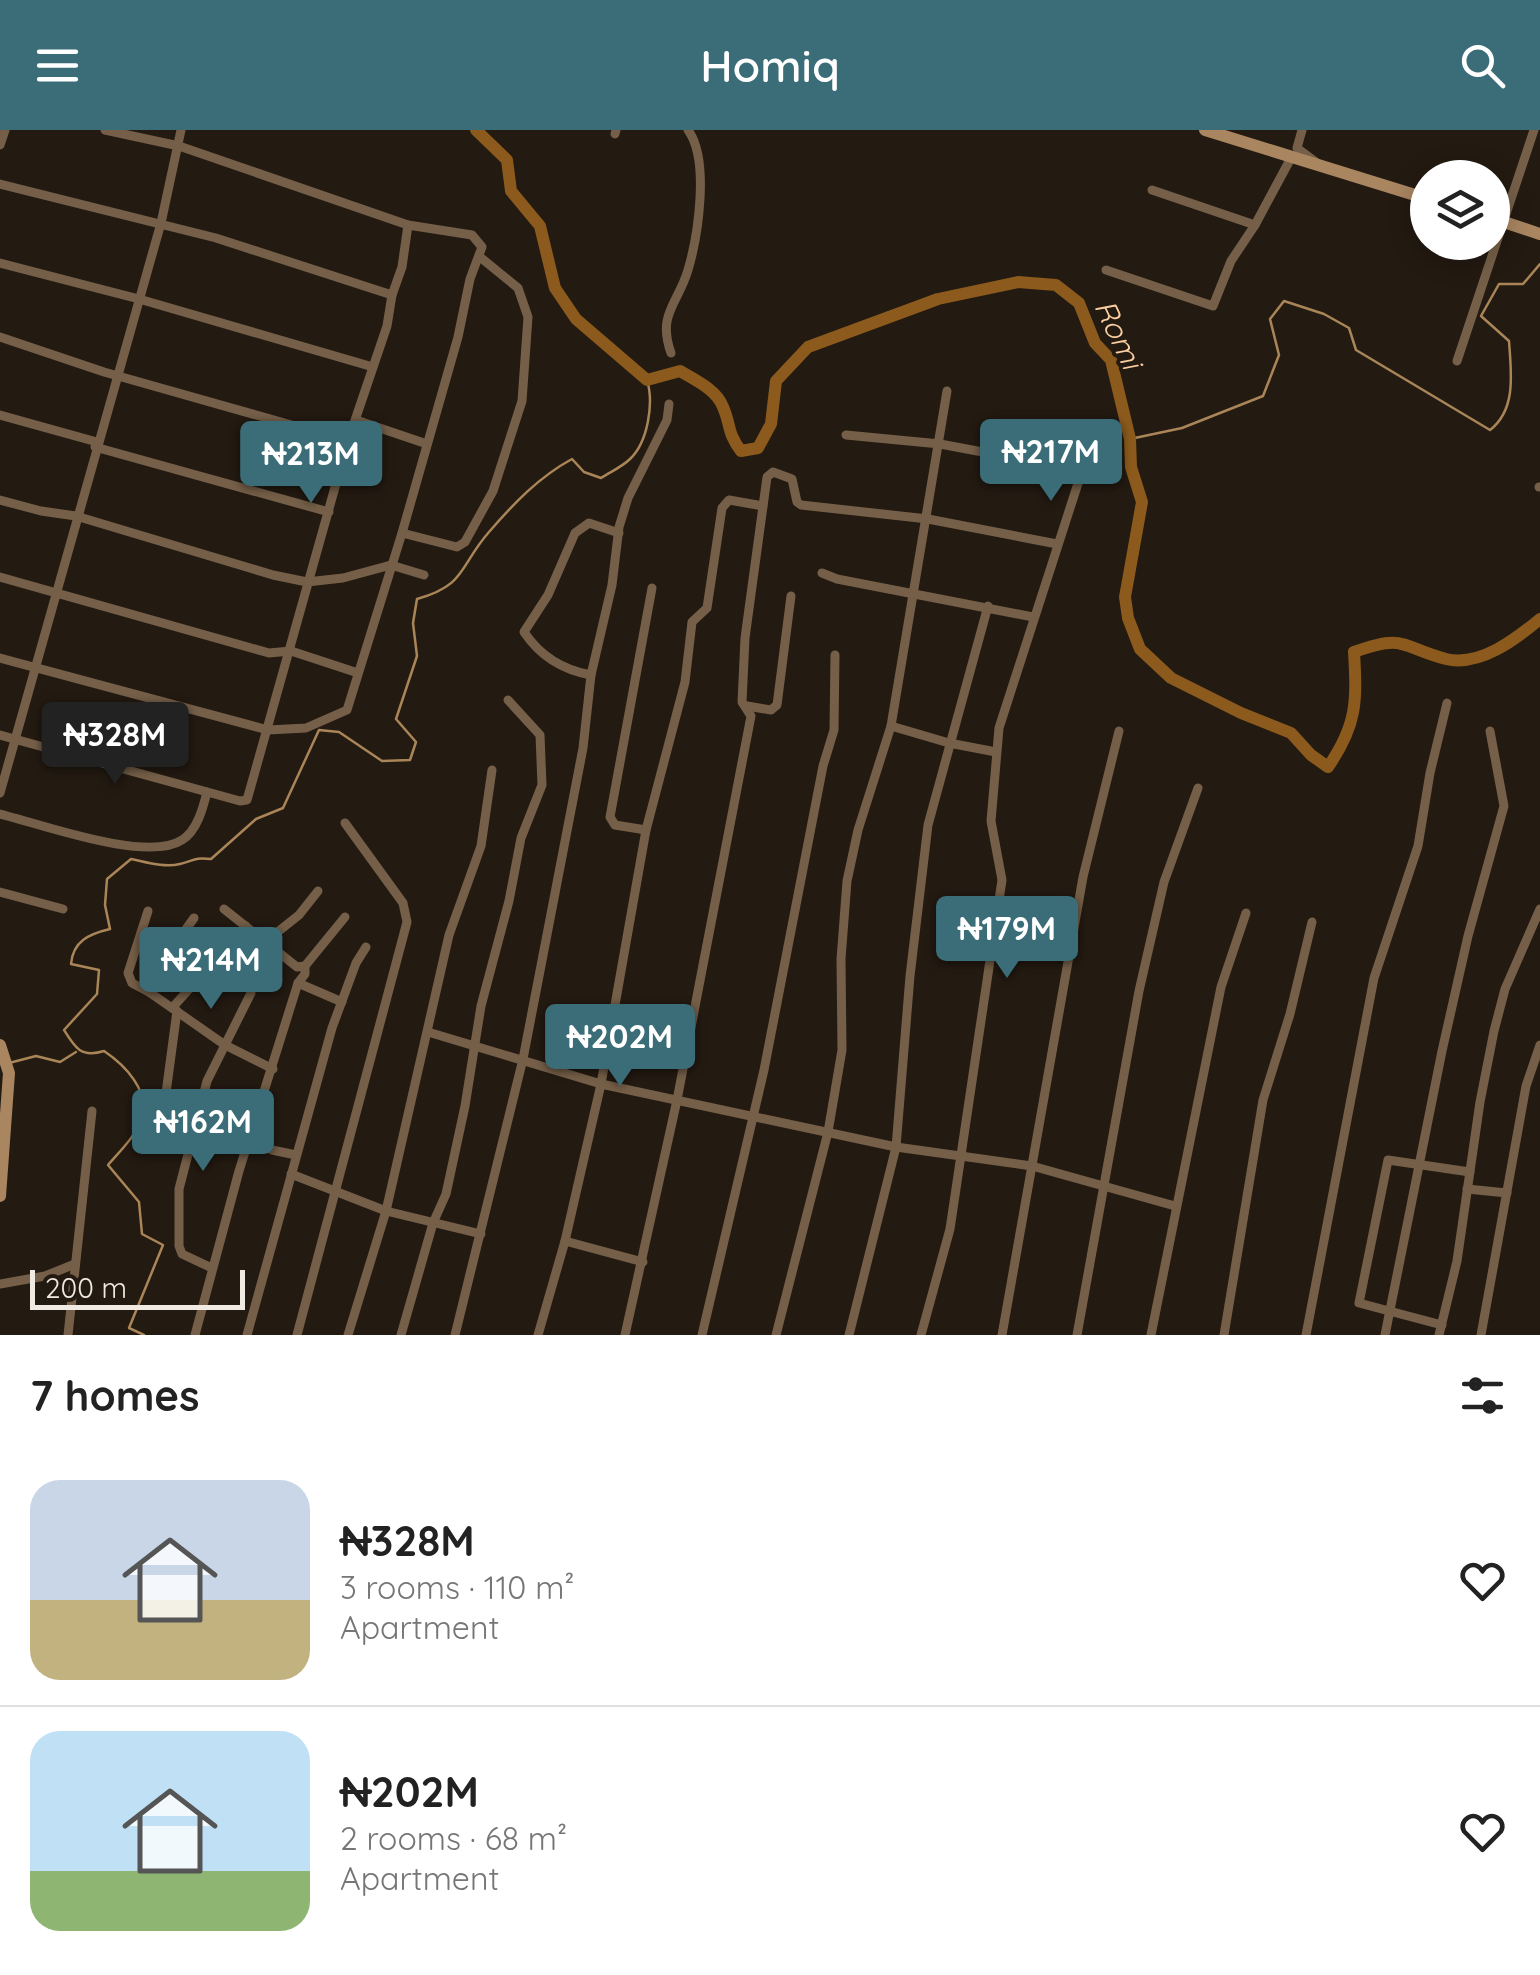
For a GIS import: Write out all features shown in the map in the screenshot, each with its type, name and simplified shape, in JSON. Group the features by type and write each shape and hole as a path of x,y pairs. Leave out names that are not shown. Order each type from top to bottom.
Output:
{"street":[{"path":"0,144 5,130"},
{"path":"0,658 268,730 306,728 347,710 402,533 458,337 470,279 482,248 472,235 408,225 179,146 105,130"},
{"path":"0,793 160,223 181,130"},
{"path":"671,353 665,337 666,322 696,240 700,190 695,140 688,130"},
{"path":"1205,130 1410,193"},
{"path":"1302,130 1296,148 1324,168"},
{"path":"1510,192 1534,130"},
{"path":"1106,270 1213,306 1231,260 1291,158"},
{"path":"0,184 160,223 392,294"},
{"path":"1152,190 1255,225"},
{"path":"1510,224 1540,234"},
{"path":"0,735 247,800 348,441 386,326 402,267 408,225"},
{"path":"402,533 457,548 464,542 494,491 522,401 528,317 524,298 518,288 480,256"},
{"path":"1457,361 1487,260"},
{"path":"0,263 373,367"},
{"path":"0,337 348,441"},
{"path":"776,1335 828,1132 842,1050 841,959 847,882 858,830 891,726 947,391"},
{"path":"455,1335 524,1059 581,761 591,675 612,586 619,533 628,498 667,420 669,404"},
{"path":"0,415 329,512"},
{"path":"356,420 427,444"},
{"path":"846,435 940,444 1078,470 1080,482 999,728 992,821 1002,880 950,1229 922,1335"},
{"path":"625,1335 677,1100 752,716 744,706 745,638 767,478 773,472 792,479 801,506 928,519 1057,544"},
{"path":"0,500 76,516 273,576 308,582 343,578 391,565 424,575"},
{"path":"538,1335 601,1084 646,830 685,682 692,622 707,608 722,508 729,500 763,506"},
{"path":"591,675 563,668 524,632 548,595 575,533 590,523 619,533"},
{"path":"822,573 1033,617"},
{"path":"0,577 269,653 291,651 358,674"},
{"path":"646,830 615,825 610,818 652,588"},
{"path":"744,706 771,710 777,704 791,596"},
{"path":"849,1335 896,1147 928,825 988,606"},
{"path":"702,1335 753,1115 823,766 834,730 836,654"},
{"path":"401,1335 446,1194 466,1106 473,1046 521,838 542,785 540,735 508,700"},
{"path":"1306,1335 1370,996 1394,911 1418,846 1447,703"},
{"path":"891,726 996,752"},
{"path":"1385,1335 1468,936 1504,806 1490,731"},
{"path":"1002,1335 1083,877 1119,732"},
{"path":"348,1335 386,1211 449,935 482,846 492,770"},
{"path":"1077,1335 1139,990 1164,882 1198,788"},
{"path":"0,814 141,849 181,842 194,828 207,792"},
{"path":"298,1335 407,914 389,882 345,823"},
{"path":"266,942 299,915 318,891"},
{"path":"0,892 62,909"},
{"path":"224,908 297,966 304,966"},
{"path":"1470,1172 1391,1159 1386,1164 1359,1303 1441,1330 1457,1261 1494,1031 1505,989 1540,908"},
{"path":"148,911 128,973 132,983 224,1044 274,1069"},
{"path":"1151,1335 1221,987 1246,913"},
{"path":"195,1335 250,1139 298,983 305,974 304,966 345,917"},
{"path":"150,992 155,972 194,918"},
{"path":"1224,1335 1263,1100 1290,1014 1312,922"},
{"path":"166,1093 174,1010 246,926"},
{"path":"247,1335 342,1002 366,946"},
{"path":"298,983 342,1002"},
{"path":"212,1268 182,1254 179,1189 207,1081 252,993"},
{"path":"428,1032 601,1084 896,1147 1032,1166 1175,1206"},
{"path":"0,1045 8,1067 0,1196"},
{"path":"1481,1335 1526,1086 1540,1046"},
{"path":"68,1335 92,1111"},
{"path":"250,1139 272,1150 296,1154"},
{"path":"290,1174 386,1211 481,1234"},
{"path":"1467,1189 1507,1193"},
{"path":"564,1240 642,1262"},
{"path":"0,1284 46,1276 75,1264"}],"waterway":[{"name":"Romi","path":"476,130 507,160 511,191 540,226 555,288 576,319 647,380 680,371 711,391 720,401 741,451 758,448 771,424 776,381 808,347 938,299 1018,282 1056,285 1079,303 1095,343 1111,360 1130,439 1131,467 1142,502 1125,597 1140,649 1171,678 1291,733 1328,767 1345,738 1353,712 1354,652 1394,643 1446,659 1472,659 1509,643 1540,619"},
{"path":"1130,439 1182,428 1263,396 1279,355 1270,319 1284,301 1324,314 1349,328 1356,350 1490,430 1505,412 1508,401 1509,341 1481,316 1499,284 1523,284 1540,264"},
{"path":"144,1335 129,1328 163,1245 142,1234 139,1202 108,1165 139,1125 144,1108 142,1098 134,1080 120,1064 104,1051 80,1050 64,1030 97,994 99,970 71,964 83,940 110,929 105,905 107,879 131,859 168,865 211,859 256,819 283,808 319,730 339,732 382,761 410,760 416,742 396,719 417,656 413,623 417,599 454,581 508,511 560,466 572,459 584,472 601,478 630,459 648,422 647,380"},
{"path":"9,1063 36,1056 60,1062 76,1052"}]}
